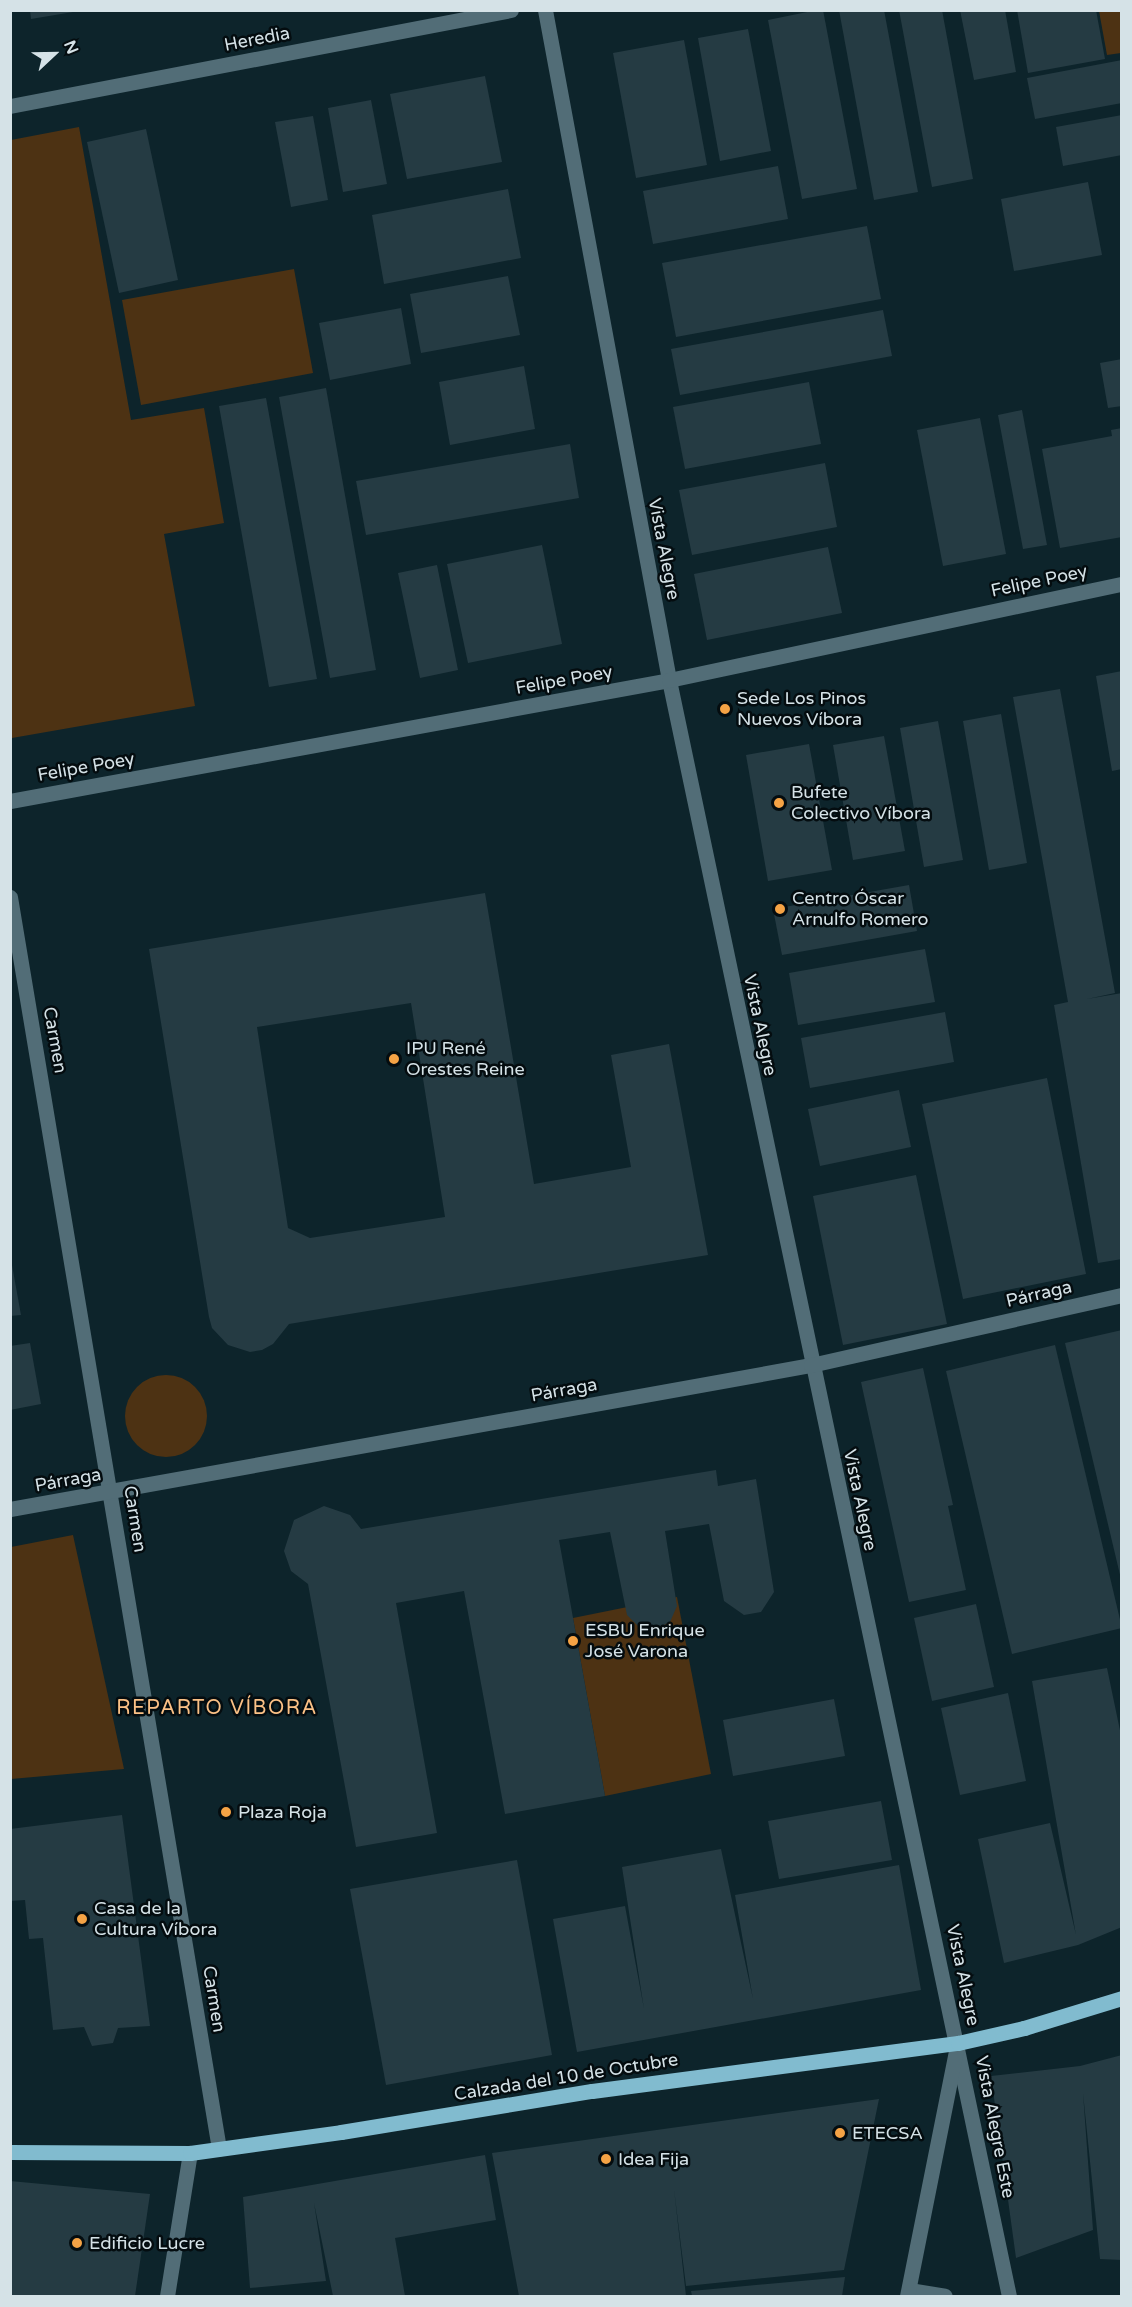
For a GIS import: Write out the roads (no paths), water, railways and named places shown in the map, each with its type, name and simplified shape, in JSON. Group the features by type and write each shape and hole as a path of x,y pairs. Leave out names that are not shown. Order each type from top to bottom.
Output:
{"main road":[{"name":"Calzada del 10 de Octubre","path":"10,2151 190,2153 592,2091 958,2043 1023,2028 1122,1998"}],"street":[{"name":"Heredia","path":"10,106 511,10"},
{"name":"Vista Alegre","path":"545,10 669,680 811,1365 958,2043"},
{"name":"Felipe Poey","path":"10,801 669,680 1122,584"},
{"name":"Carmen","path":"10,897 219,2149"},
{"name":"Párraga","path":"10,1509 811,1365 1122,1295"},
{"name":"Vista Alegre Este","path":"908,2293 958,2043"},
{"name":"Vista Alegre Este","path":"958,2043 1008,2296"},
{"path":"167,2296 190,2153"},
{"path":"908,2293 945,2296"}],"place":[{"name":"Sede Los Pinos Nuevos Víbora","path":"725,709"},
{"name":"Bufete Colectivo Víbora","path":"779,803"},
{"name":"Centro Óscar Arnulfo Romero","path":"780,909"},
{"name":"IPU René Orestes Reine","path":"394,1059"},
{"name":"ESBU Enrique José Varona","path":"573,1641"},
{"name":"Plaza Roja","path":"226,1812"},
{"name":"Casa de la Cultura Víbora","path":"82,1919"},
{"name":"ETECSA","path":"840,2133"},
{"name":"Idea Fija","path":"606,2159"},
{"name":"Edificio Lucre","path":"77,2243"}],"district":[{"name":"REPARTO VÍBORA","path":"217,1708"}]}
